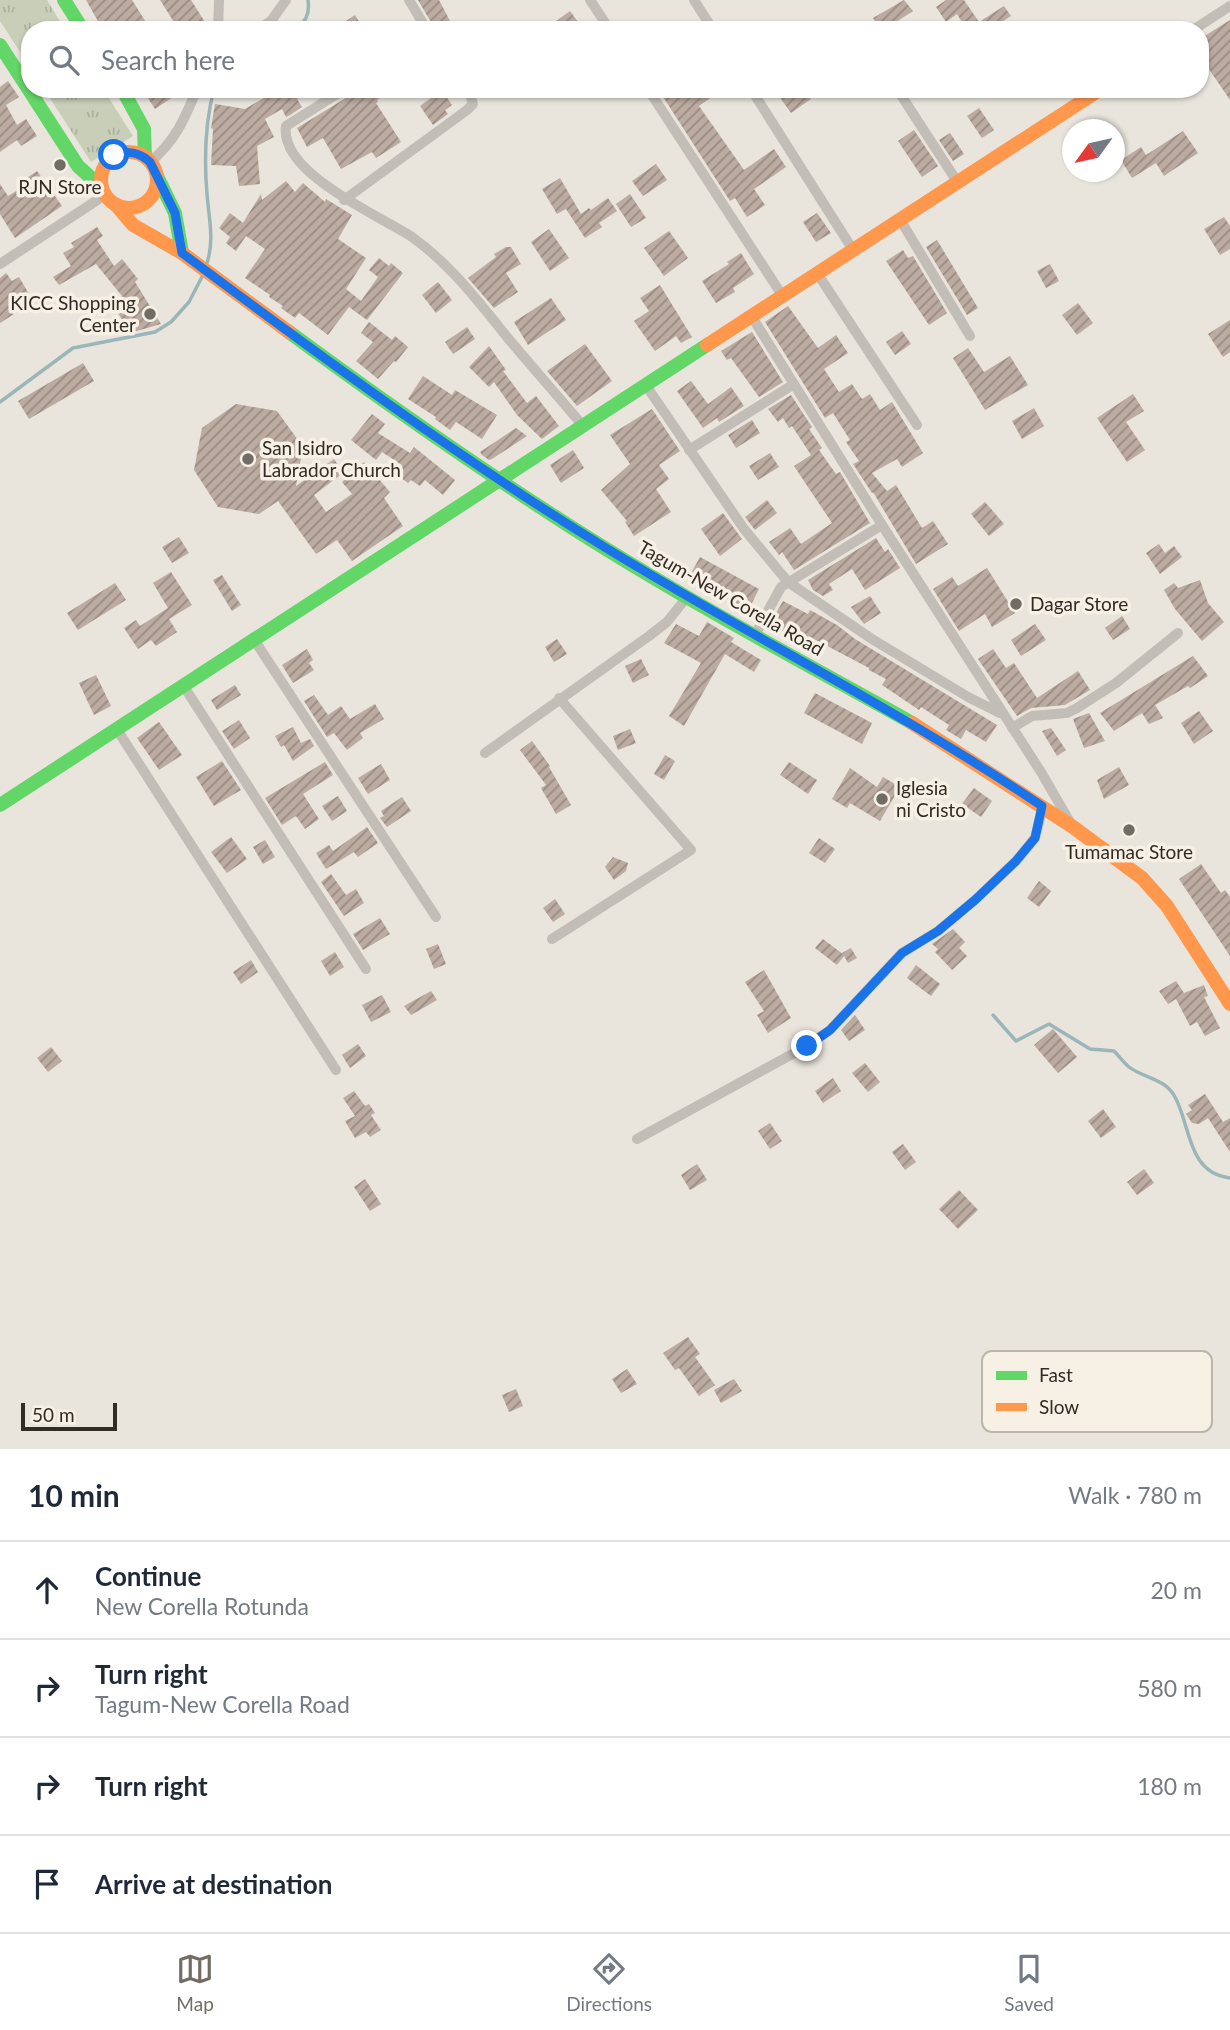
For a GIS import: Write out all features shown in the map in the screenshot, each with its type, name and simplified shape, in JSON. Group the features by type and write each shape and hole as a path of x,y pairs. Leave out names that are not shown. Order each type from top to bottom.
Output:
{"main road":[{"path":"64,0 77,21"},
{"path":"0,45 21,78"},
{"path":"34,98 78,166 116,205 131,208 145,203 155,191 157,176"},
{"path":"127,98 144,129 147,159 175,213 182,253"},
{"path":"0,805 1087,98"},
{"path":"103,191 100,180 104,166 114,155 130,151 147,159"},
{"name":"Tagum-New Corella Road","path":"116,205 133,225 182,253 362,386 555,517 687,597 923,729 1073,827 1142,878 1167,906 1230,1004"}],"street":[{"path":"218,21 219,0"},
{"path":"271,21 285,0"},
{"path":"409,0 422,21"},
{"path":"590,0 604,21"},
{"path":"694,0 707,21"},
{"path":"1207,21 1230,6"},
{"path":"147,159 162,152 180,128 193,98"},
{"path":"331,98 286,126 286,141 299,161 344,200 411,237 443,262 583,426"},
{"path":"344,200 467,110 473,104 471,98"},
{"path":"654,98 782,295"},
{"path":"757,98 853,250"},
{"path":"903,98 958,183"},
{"path":"0,264 103,191"},
{"path":"901,221 970,336"},
{"path":"817,273 917,425"},
{"path":"752,317 1073,827"},
{"path":"645,384 744,528 788,582 872,639 968,697 1002,714"},
{"path":"690,450 794,384"},
{"path":"755,635 777,592 788,582 882,525"},
{"path":"485,753 667,622 687,597"},
{"path":"1012,728 1032,716 1067,713 1077,709 1116,683 1178,633"},
{"path":"253,638 436,917"},
{"path":"183,685 366,969"},
{"path":"552,939 691,850 559,698"},
{"path":"116,728 335,1070"},
{"path":"637,1139 795,1053 830,1030 902,953 938,931 1028,849 1035,838 1042,806"}],"green space":[{"path":"0,0 47,0 60,21 21,21 21,53 0,21"},
{"path":"50,98 109,98 133,136 91,162"}],"building":[{"path":"86,0 132,0 145,21 98,21"},
{"path":"160,0 191,0 204,21 173,21"},
{"path":"418,0 439,0 450,21 430,21"},
{"path":"904,0 913,11 898,21 875,21 873,18"},
{"path":"946,0 964,0 978,21 961,21 957,14 945,21 936,7"},
{"path":"1004,6 1011,16 1003,21 981,21"},
{"path":"570,11 577,21 556,21"},
{"path":"355,15 359,21 346,21"},
{"path":"1230,20 1230,100 1209,69 1209,33"},
{"path":"8,81 19,97 6,105 17,125 26,119 37,136 21,146 17,140 0,152 0,87"},
{"path":"148,98 172,98 155,109"},
{"path":"264,98 298,98 302,107 286,117 282,109 265,119 274,137 257,146 260,184 239,186 236,166 211,165 211,128 215,104 245,109"},
{"path":"346,98 380,98 376,103 401,142 376,158 372,152 341,169 323,138 307,147 297,128"},
{"path":"431,98 447,98 452,105 445,110 448,114 433,125 420,106"},
{"path":"664,98 710,98 699,106 744,170 774,149 786,167 754,189 765,205 747,217 735,198 730,201"},
{"path":"780,98 810,98 811,99 791,113"},
{"path":"979,108 994,130 982,138 967,116"},
{"path":"914,130 938,166 922,177 898,141"},
{"path":"1183,131 1198,153 1164,176 1156,163 1132,178 1125,167 1125,157 1141,147 1146,155"},
{"path":"950,133 964,154 953,161 939,140"},
{"path":"656,164 667,180 643,196 632,181"},
{"path":"37,171 62,206 15,238 0,214 0,184 8,196 31,182 28,177"},
{"path":"560,178 581,214 608,198 617,211 599,223 602,227 585,238 566,209 557,214 542,189"},
{"path":"286,181 295,192 303,183 325,202 326,199 352,215 338,239 366,258 346,289 361,301 378,277 369,270 379,258 389,266 391,263 403,273 367,320 349,307 328,335 299,313 295,318 269,297 270,295 245,278 265,249 246,236 236,251 226,243 230,237 219,228 230,213 243,223 261,194 262,200"},
{"path":"630,194 646,218 631,227 616,204"},
{"path":"817,213 831,233 816,242 803,222"},
{"path":"1224,217 1230,226 1230,249 1220,255 1204,229"},
{"path":"97,227 103,236 97,240 114,266 122,259 138,279 135,282 161,324 130,333 112,303 122,296 96,264 59,285 53,277 71,266 63,253 74,247 71,243"},
{"path":"549,229 569,258 550,271 531,242"},
{"path":"669,231 688,258 664,276 644,248"},
{"path":"937,240 978,308 967,315 926,247"},
{"path":"511,247 521,264 506,273 518,292 494,308 468,278 496,257 494,254"},
{"path":"903,250 908,258 913,256 947,313 929,325 886,261"},
{"path":"741,253 754,274 733,288 735,292 716,303 702,281"},
{"path":"1050,264 1059,281 1046,288 1037,271"},
{"path":"6,273 12,281 19,277 29,294 9,307 14,314 0,323 0,278"},
{"path":"438,282 452,300 436,313 422,295"},
{"path":"660,285 692,337 681,343 676,336 655,351 634,321 649,311 640,298"},
{"path":"551,298 566,320 528,345 514,322"},
{"path":"1078,303 1093,323 1077,335 1062,315"},
{"path":"788,306 818,348 836,335 848,353 824,369 839,392 852,384 862,399 870,394 880,410 892,402 923,453 902,467 897,459 872,473 887,491 896,485 922,528 933,521 948,544 916,564 853,464 859,461 846,442 850,440 833,413 825,418 765,322"},
{"path":"1230,320 1230,352 1223,357 1208,334"},
{"path":"369,322 392,340 395,336 408,347 378,379 356,361 373,342 361,333"},
{"path":"467,327 475,339 453,354 445,342"},
{"path":"902,331 911,344 895,355 886,342"},
{"path":"752,332 783,382 759,397 731,358 727,360 721,351"},
{"path":"585,344 612,381 577,406 547,371"},
{"path":"489,346 506,370 503,371 527,403 536,396 559,426 542,439 517,415 494,382 489,387 469,367"},
{"path":"968,348 984,372 1010,356 1028,385 985,410 953,358"},
{"path":"83,363 94,381 29,419 18,401"},
{"path":"423,376 452,395 455,390 497,415 482,439 456,422 450,430 435,419 436,417 408,399"},
{"path":"691,381 708,404 731,387 744,406 719,422 717,418 703,428 677,391"},
{"path":"1133,394 1144,411 1126,422 1145,450 1127,462 1097,418"},
{"path":"791,395 812,427 809,429 822,448 819,450 836,474 840,472 870,523 794,570 782,552 779,555 769,542 790,528 801,544 832,523 794,466 811,455 792,426 789,428 783,418 778,422 768,409"},
{"path":"236,404 277,411 303,447 296,486 334,459 343,473 314,495 326,512 352,494 342,482 364,462 390,492 384,498 403,526 352,561 337,540 316,554 278,501 259,514 218,507 194,470 202,428"},
{"path":"1034,408 1044,426 1022,439 1012,421"},
{"path":"652,409 680,451 659,465 669,479 656,489 671,512 634,536 625,522 627,521 601,490 630,464 610,435"},
{"path":"372,414 385,424 378,433 410,453 414,447 455,480 443,495 425,480 420,486 411,480 408,483 395,474 402,465 382,452 376,460 351,440"},
{"path":"752,420 760,433 736,448 728,435"},
{"path":"516,428 527,436 492,459 482,455 480,452"},
{"path":"573,450 584,468 561,483 550,465"},
{"path":"770,453 779,467 758,480 749,466"},
{"path":"767,500 777,513 755,530 745,517"},
{"path":"985,502 1004,524 989,536 971,514"},
{"path":"723,513 742,539 720,556 701,529"},
{"path":"179,537 189,553 172,563 162,547"},
{"path":"876,538 885,552 888,549 900,568 865,590 852,569 829,584 833,590 823,596 813,590 808,580"},
{"path":"1159,544 1165,553 1174,546 1182,557 1160,574 1146,553"},
{"path":"700,557 759,589 748,611 689,577"},
{"path":"987,568 1015,613 992,627 985,614 959,631 933,589 952,577 958,586"},
{"path":"171,572 192,605 169,619 177,632 156,646 151,640 138,649 124,628 136,620 140,626 168,608 153,583"},
{"path":"222,575 241,605 232,611 213,580"},
{"path":"1200,580 1208,603 1224,622 1202,641 1175,609 1164,590 1174,583 1178,588"},
{"path":"115,583 126,600 78,630 67,613"},
{"path":"870,596 881,613 864,624 851,607"},
{"path":"783,601 808,614 810,610 837,625 855,639 997,725 986,742 966,730 961,739 946,730 949,725 921,707 919,710 882,685 886,679 869,668 814,639 811,645 769,625"},
{"path":"1122,616 1130,629 1113,640 1105,628"},
{"path":"707,622 734,638 731,642 761,660 754,672 725,654 684,726 669,716 701,663 664,643 676,624 699,636"},
{"path":"1035,624 1046,640 1021,656 1011,640"},
{"path":"557,639 567,654 554,662 545,647"},
{"path":"307,649 313,660 309,663 314,670 293,683 282,665"},
{"path":"993,649 1006,668 1014,663 1037,698 1078,671 1090,690 1065,705 1031,708 1017,716 978,659"},
{"path":"1193,656 1208,676 1155,705 1163,718 1149,724 1142,713 1114,731 1100,713"},
{"path":"641,659 649,675 633,683 625,666"},
{"path":"96,675 111,706 94,715 79,683"},
{"path":"235,685 241,695 217,710 211,700"},
{"path":"815,693 872,723 862,744 804,713"},
{"path":"314,695 328,715 341,706 350,719 375,704 384,719 360,733 363,738 347,750 334,733 327,737 304,701"},
{"path":"1199,711 1213,731 1194,744 1181,723"},
{"path":"1089,713 1105,741 1084,748 1073,719"},
{"path":"239,720 250,738 234,749 222,731"},
{"path":"159,722 182,755 159,770 137,738"},
{"path":"293,727 301,743 310,739 314,746 293,761 275,736"},
{"path":"1051,728 1066,750 1057,756 1042,731"},
{"path":"630,729 636,743 618,750 613,736"},
{"path":"532,741 550,766 571,805 556,814 541,788 546,785 520,750"},
{"path":"665,755 675,761 664,780 654,774"},
{"path":"222,761 241,790 214,806 196,777"},
{"path":"325,762 333,775 303,794 319,819 305,829 296,816 282,825 265,798"},
{"path":"789,762 817,780 808,794 780,775"},
{"path":"381,764 390,780 368,794 358,778"},
{"path":"1119,767 1129,785 1104,799 1097,780"},
{"path":"850,768 877,787 883,777 900,787 880,821 850,803 847,808 832,799"},
{"path":"974,788 992,801 981,817 962,804"},
{"path":"338,796 347,811 332,821 322,806"},
{"path":"402,797 411,811 387,827 380,818 384,816 381,811"},
{"path":"367,827 378,843 358,857 354,852 326,869 316,853 329,845 333,851"},
{"path":"231,837 247,859 227,873 211,852"},
{"path":"819,838 835,849 825,863 809,853"},
{"path":"265,840 275,857 263,864 253,847"},
{"path":"613,857 628,863 626,871 614,880 605,867"},
{"path":"1201,864 1221,893 1225,890 1230,897 1230,956 1179,879"},
{"path":"331,874 346,895 356,889 364,903 344,916 321,882"},
{"path":"1039,881 1051,891 1039,907 1027,898"},
{"path":"555,899 565,914 553,922 543,908"},
{"path":"380,918 390,934 363,950 353,934"},
{"path":"953,929 965,942 959,948 967,956 952,970 935,952 938,949 932,944"},
{"path":"823,939 844,955 842,953 851,948 857,958 848,963 844,956 837,965 815,948"},
{"path":"438,944 446,964 434,969 426,949"},
{"path":"335,952 344,967 330,976 321,961"},
{"path":"251,960 258,972 241,984 233,972"},
{"path":"916,965 940,984 931,996 907,978"},
{"path":"764,970 791,1018 768,1033 757,1015 764,1011 745,982"},
{"path":"1176,981 1184,993 1204,985 1208,996 1204,997 1220,1028 1205,1036 1197,1022 1190,1026 1176,999 1168,1004 1159,991"},
{"path":"431,991 437,1000 411,1015 404,1006"},
{"path":"382,995 391,1012 371,1022 362,1005"},
{"path":"855,1015 865,1030 849,1041 841,1030"},
{"path":"1053,1029 1077,1057 1058,1073 1034,1045"},
{"path":"358,1044 366,1056 350,1068 342,1055"},
{"path":"51,1047 62,1061 48,1072 37,1058"},
{"path":"865,1063 880,1082 868,1092 852,1073"},
{"path":"833,1078 841,1091 823,1103 815,1091"},
{"path":"354,1091 365,1106 369,1104 375,1113 371,1115 381,1130 370,1137 366,1132 355,1138 345,1121 355,1116 343,1098"},
{"path":"1205,1094 1223,1122 1230,1118 1230,1152 1208,1118 1199,1124 1192,1123 1186,1114 1192,1110 1188,1105"},
{"path":"1103,1109 1116,1127 1101,1138 1088,1121"},
{"path":"770,1123 782,1141 770,1149 758,1131"},
{"path":"903,1144 916,1162 905,1170 892,1152"},
{"path":"697,1164 707,1180 690,1190 681,1175"},
{"path":"1144,1169 1154,1183 1137,1195 1127,1182"},
{"path":"365,1179 381,1204 370,1211 354,1187"},
{"path":"959,1190 978,1210 958,1229 939,1209"},
{"path":"688,1337 700,1354 695,1357 715,1385 699,1396 679,1368 675,1370 663,1353"},
{"path":"627,1369 637,1384 621,1393 612,1379"},
{"path":"734,1379 742,1391 721,1403 714,1390"},
{"path":"516,1389 523,1406 509,1412 502,1395"}],"waterway":[{"path":"304,21 308,0"},
{"path":"206,266 211,239 206,141 212,98"},
{"path":"0,402 73,348 155,332 171,322 189,302 204,273"},
{"path":"993,1015 1016,1041 1049,1024 1090,1049 1114,1051 1129,1067 1166,1086 1175,1097 1198,1158 1216,1174 1230,1178"}],"traffic: fast":[{"path":"64,0 77,21"},
{"path":"0,45 21,78"},
{"path":"34,98 78,166 102,188"},
{"path":"127,98 144,129 145,157"},
{"path":"157,176 175,213 182,253"},
{"path":"289,332 387,403 597,544 912,723"},
{"path":"0,805 707,345"}],"traffic: slow":[{"path":"707,345 1087,98"},
{"path":"124,152 134,152 149,160 155,169 157,180 155,191 149,200 134,208 124,208 106,196 101,185 101,175 113,157 124,152"},
{"path":"116,205 133,225 182,253 289,332"},
{"path":"912,723 1073,827 1142,878 1167,906 1230,1004"}],"place":[{"name":"RJN Store","path":"60,165"},
{"name":"KICC Shopping Center","path":"150,314"},
{"name":"San Isidro Labrador Church","path":"248,459"},
{"name":"Dagar Store","path":"1016,604"},
{"name":"Iglesia ni Cristo","path":"882,799"},
{"name":"Tumamac Store","path":"1129,830"}],"route":[{"path":"114,155 130,151 150,162 175,213 182,253 426,431 555,517 687,597 923,729 1042,806 1035,838 1028,849 938,931 902,953 830,1030 807,1046"}]}
